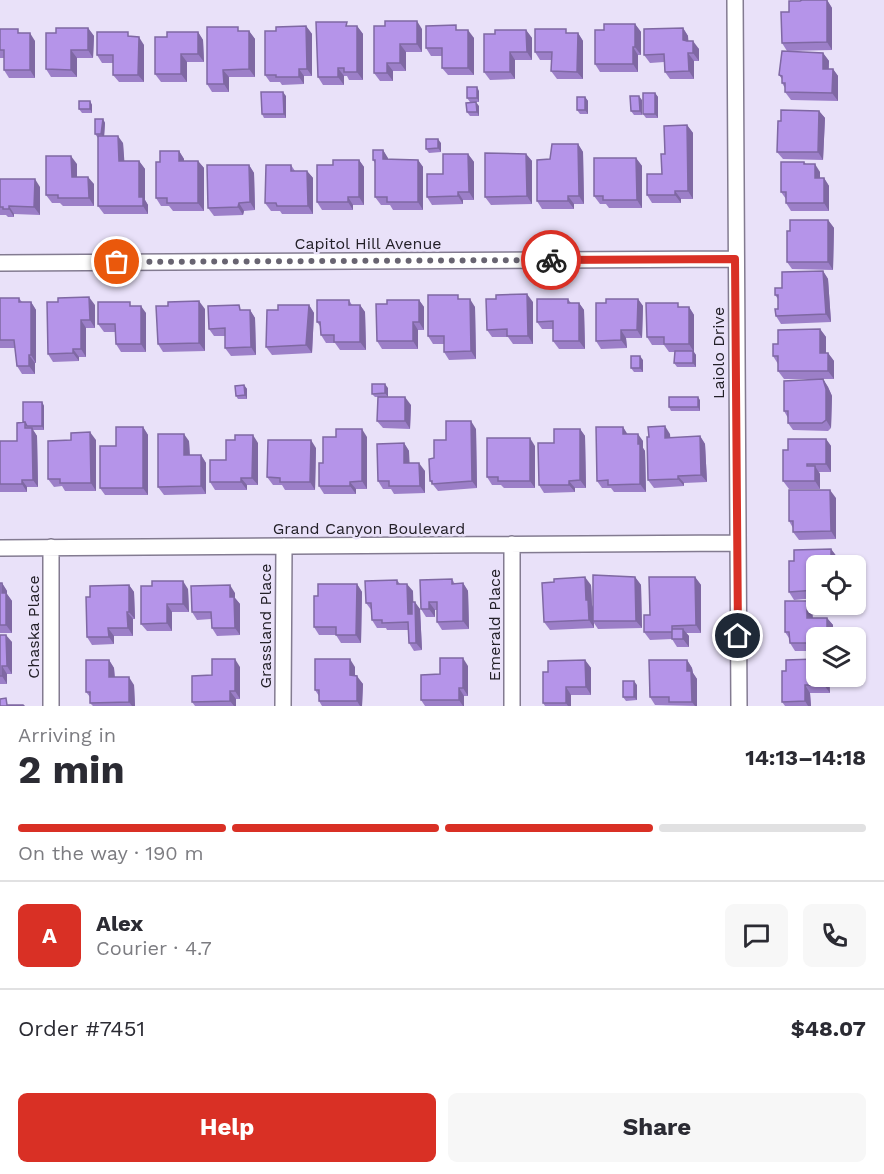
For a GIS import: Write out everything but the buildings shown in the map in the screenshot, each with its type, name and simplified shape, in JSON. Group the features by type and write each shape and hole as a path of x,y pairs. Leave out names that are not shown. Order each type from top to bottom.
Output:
{"street":[{"name":"Laiolo Drive","path":"735,0 739,706"},
{"name":"Capitol Hill Avenue","path":"0,263 735,259"},
{"name":"Grand Canyon Boulevard","path":"0,548 738,543"},
{"name":"Emerald Place","path":"512,544 512,706"},
{"name":"Grassland Place","path":"283,706 284,546"},
{"name":"Chaska Place","path":"51,547 51,706"}],"way so far":[{"path":"117,262 551,260"}],"route":[{"path":"551,260 735,259 738,636"}]}
